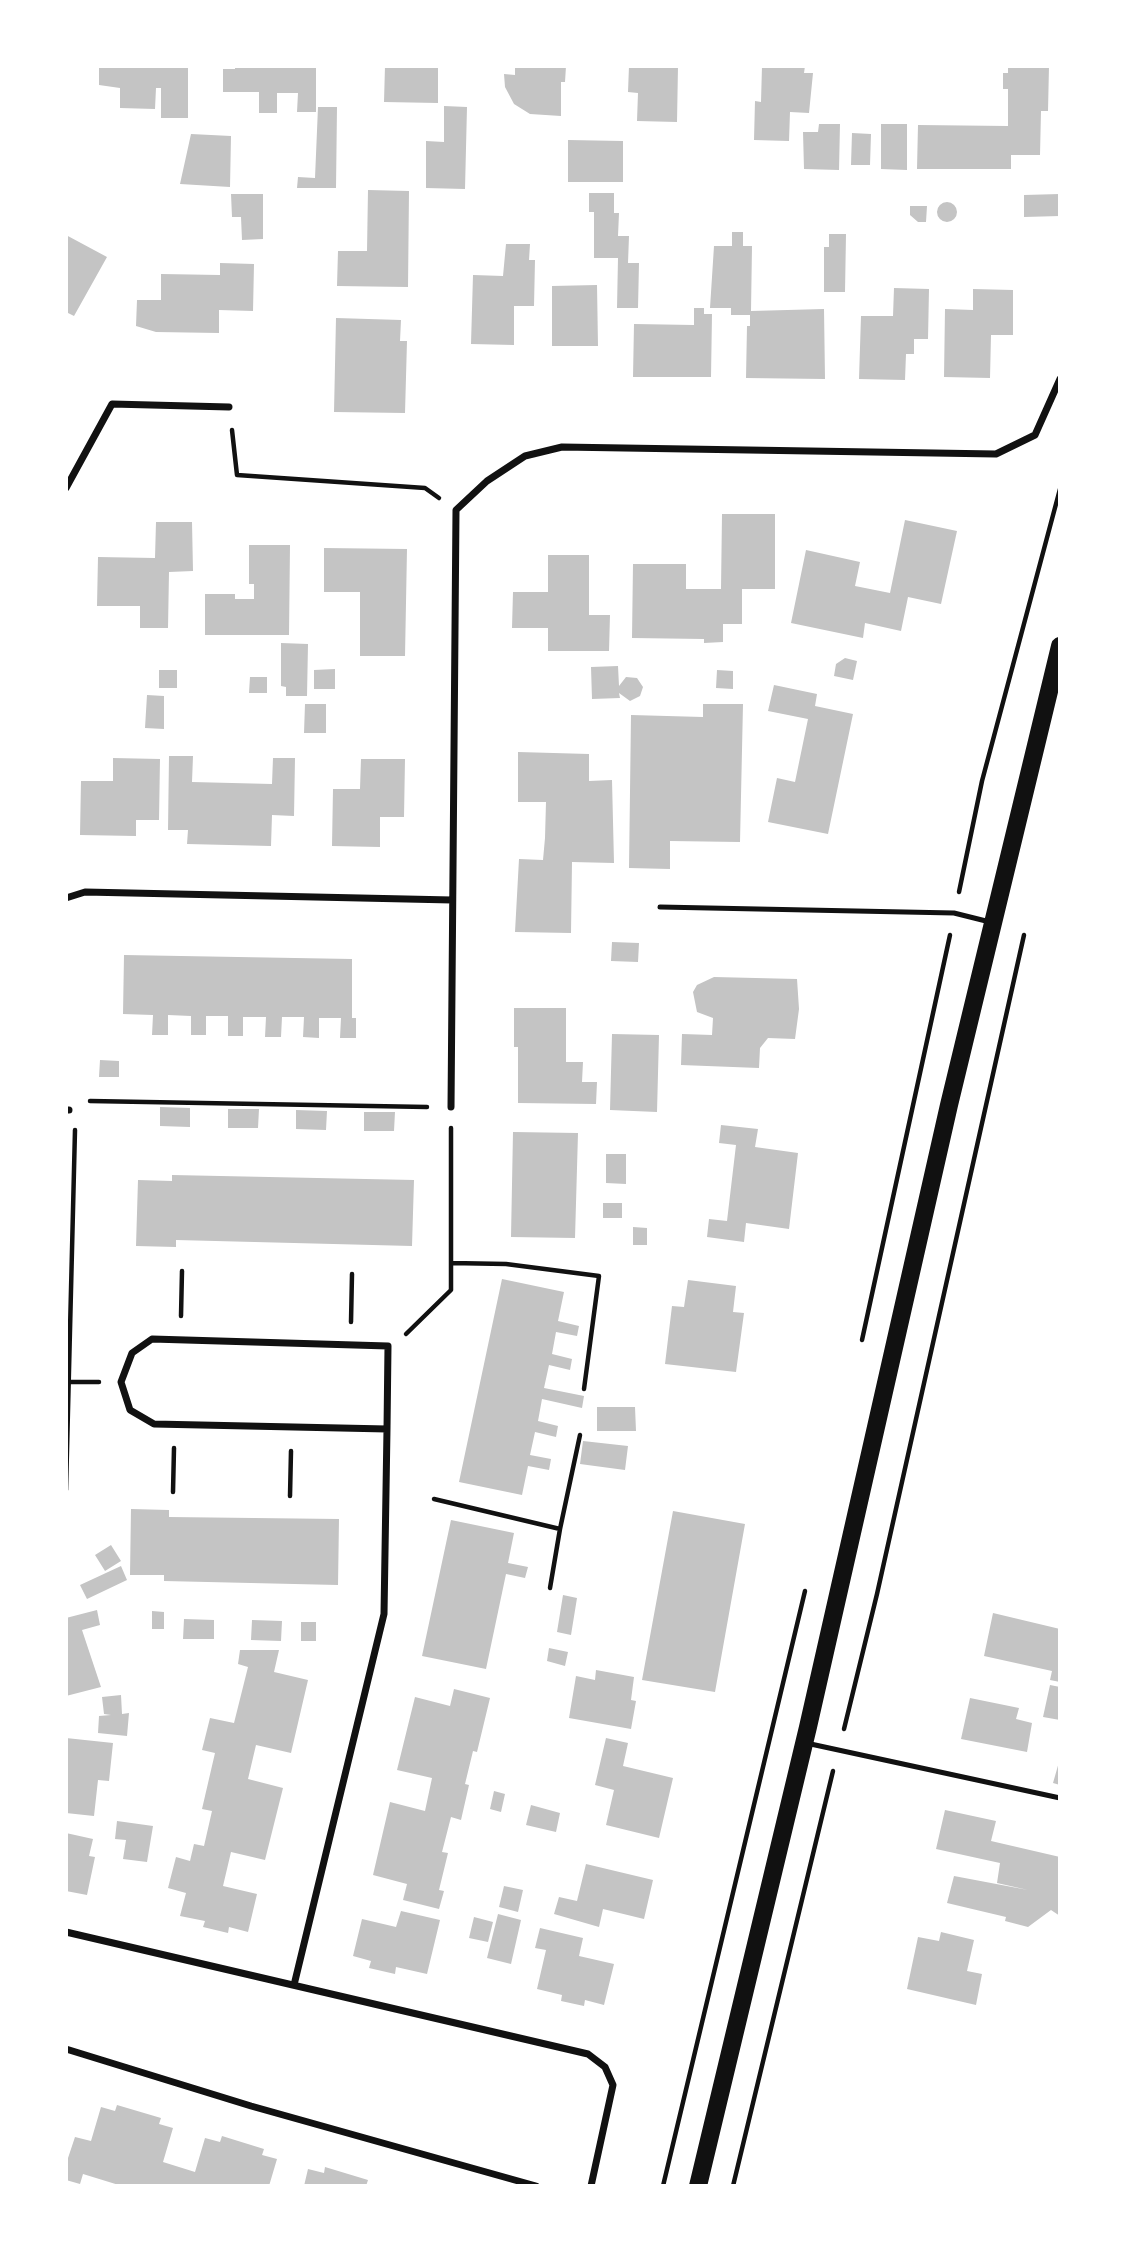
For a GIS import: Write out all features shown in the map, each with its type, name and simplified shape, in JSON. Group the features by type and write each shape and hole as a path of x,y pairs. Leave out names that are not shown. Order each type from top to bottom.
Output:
{"main road":[{"path":"698,2186 805,1743 1059,646"}],"street":[{"path":"451,1107 456,510 487,481 525,456 562,447 996,454 1035,435 1059,379"},
{"path":"66,488 112,404 229,407"},
{"path":"66,898 85,892 452,900"},
{"path":"294,1985 384,1614 387,1429 388,1346 152,1339 132,1353 121,1382 130,1410 154,1424 387,1429"},
{"path":"66,1932 588,2054 605,2067 613,2085 591,2186"},
{"path":"66,2049 251,2106 536,2186"}],"lane":[{"path":"660,907 954,913 993,922"},
{"path":"805,1743 1059,1798"}],"path":[{"path":"229,407 237,475 425,488 456,510"},
{"path":"860,1350 982,781 1059,489"},
{"path":"733,2186 880,1581 1027,921"},
{"path":"66,1490 70,1110 76,1101 451,1107 451,1290 403,1337 388,1346"},
{"path":"451,1263 506,1264 599,1276 584,1389"},
{"path":"181,1338 182,1271"},
{"path":"351,1344 352,1274"},
{"path":"173,1492 175,1424"},
{"path":"290,1496 291,1428"},
{"path":"550,1588 580,1435"},
{"path":"434,1499 560,1530"},
{"path":"663,2186 808,1580"}],"building":[{"path":"99,66 188,66 188,118 161,118 161,88 156,88 155,109 120,108 120,88 99,85"},
{"path":"235,66 316,66 316,112 297,112 298,93 277,93 277,113 259,113 259,92 223,92 223,69 235,69"},
{"path":"385,66 438,66 438,103 384,102"},
{"path":"515,66 566,66 565,82 561,82 561,116 530,114 514,104 505,87 504,74 515,75"},
{"path":"629,66 678,66 677,122 637,121 638,93 628,92"},
{"path":"762,66 805,66 804,73 813,73 809,113 790,112 789,141 754,140 755,101 761,102"},
{"path":"1008,66 1049,66 1048,111 1041,111 1040,155 1011,155 1011,169 917,169 918,125 1008,126 1008,89 1003,89 1003,73 1008,73"},
{"path":"444,106 467,107 465,189 426,188 426,141 444,142"},
{"path":"318,107 337,107 336,188 297,188 298,177 315,178"},
{"path":"819,124 840,124 839,170 804,169 803,132 818,132"},
{"path":"881,124 907,124 907,170 881,169"},
{"path":"852,133 871,134 870,165 851,165"},
{"path":"191,134 231,136 230,187 180,184"},
{"path":"568,140 623,141 623,182 568,182"},
{"path":"368,190 409,191 408,287 337,286 338,251 367,251"},
{"path":"589,193 614,193 614,213 619,213 618,236 629,236 628,263 639,263 638,308 617,308 618,258 594,258 594,212 589,212"},
{"path":"231,194 263,194 263,239 242,240 241,217 232,217"},
{"path":"1060,194 1060,216 1024,217 1024,195"},
{"path":"947,202 954,205 957,212 954,219 947,222 940,219 937,212 940,205"},
{"path":"910,206 927,206 926,222 918,222 910,215"},
{"path":"732,232 743,232 743,246 752,246 751,311 824,309 825,379 746,378 747,326 750,326 750,315 731,315 731,308 710,308 714,246 732,246"},
{"path":"829,234 846,234 845,292 824,292 824,247 829,247"},
{"path":"66,235 107,257 74,316 66,312"},
{"path":"506,244 530,244 529,260 535,260 534,306 514,306 514,345 471,344 473,275 503,276"},
{"path":"220,263 254,264 253,311 219,310 219,333 156,332 136,326 137,300 161,300 161,274 220,275"},
{"path":"597,285 598,346 552,346 552,286"},
{"path":"894,288 929,289 928,339 914,339 914,354 906,354 905,380 859,379 861,316 893,316"},
{"path":"973,289 1013,290 1013,335 991,335 990,378 944,377 945,309 973,310"},
{"path":"694,308 704,308 704,314 712,314 711,377 633,377 634,324 694,325"},
{"path":"336,318 401,320 400,341 407,341 405,413 334,412"},
{"path":"722,514 775,514 775,589 742,589 742,624 723,624 723,642 704,643 704,639 632,638 633,564 686,564 686,589 721,589"},
{"path":"905,520 957,531 941,604 908,597 901,631 865,623 863,638 791,623 806,550 860,562 855,586 890,593"},
{"path":"156,522 192,522 193,571 169,572 168,628 140,628 140,606 97,606 98,557 155,558"},
{"path":"249,545 290,545 289,635 205,635 205,594 235,594 235,599 254,599 254,584 249,584"},
{"path":"324,548 407,549 405,656 360,656 360,592 324,592"},
{"path":"548,555 589,555 589,615 610,615 609,651 548,651 548,628 512,628 513,592 548,592"},
{"path":"281,643 308,644 307,696 286,696 286,687 281,686"},
{"path":"845,658 857,661 853,680 834,676 836,664"},
{"path":"618,666 619,686 626,677 637,678 643,687 640,696 630,701 619,693 620,698 592,699 591,667"},
{"path":"335,669 335,689 314,689 314,670"},
{"path":"159,670 177,670 177,688 159,688"},
{"path":"717,670 733,671 733,689 716,688"},
{"path":"250,677 267,677 267,693 249,693"},
{"path":"774,685 817,694 815,706 853,714 828,834 768,822 777,778 795,782 808,719 768,711"},
{"path":"147,695 164,696 164,729 145,728"},
{"path":"305,704 326,704 326,733 304,733"},
{"path":"703,704 743,704 740,842 670,841 670,869 629,868 631,715 703,717"},
{"path":"518,752 589,754 589,781 612,780 614,863 572,862 571,933 515,932 519,859 543,860 546,802 518,802"},
{"path":"169,756 193,756 192,782 272,784 273,758 295,758 294,816 272,815 271,846 187,844 188,830 168,830"},
{"path":"113,758 160,759 159,820 136,820 136,836 80,835 81,781 113,781"},
{"path":"361,759 405,759 404,817 380,817 380,847 332,846 333,789 360,789"},
{"path":"612,942 639,943 638,962 611,961"},
{"path":"124,955 352,959 352,1018 356,1018 356,1038 340,1038 341,1018 319,1018 319,1038 303,1037 304,1017 282,1017 281,1037 265,1037 266,1017 243,1017 243,1036 228,1036 228,1016 206,1016 206,1035 191,1035 191,1016 168,1015 168,1035 152,1035 153,1015 123,1014"},
{"path":"714,977 797,979 799,1009 795,1039 768,1038 760,1048 759,1068 681,1065 682,1034 712,1035 713,1018 697,1012 693,992 697,985"},
{"path":"514,1008 566,1008 566,1062 583,1062 582,1082 597,1082 596,1104 518,1103 518,1047 514,1047"},
{"path":"612,1034 659,1035 657,1112 610,1110"},
{"path":"100,1060 119,1061 119,1077 99,1077"},
{"path":"160,1107 190,1108 190,1127 160,1126"},
{"path":"228,1109 259,1109 258,1128 228,1128"},
{"path":"296,1110 327,1111 326,1130 296,1129"},
{"path":"364,1112 395,1112 394,1131 364,1131"},
{"path":"721,1125 758,1129 755,1147 798,1153 789,1229 746,1223 744,1242 707,1237 709,1219 727,1221 736,1145 719,1143"},
{"path":"513,1132 578,1133 575,1238 511,1237"},
{"path":"606,1154 626,1154 626,1184 606,1183"},
{"path":"172,1175 414,1180 412,1246 176,1240 176,1247 136,1246 138,1180 172,1181"},
{"path":"603,1203 622,1203 622,1218 603,1218"},
{"path":"633,1227 647,1228 647,1245 633,1245"},
{"path":"502,1279 564,1292 558,1321 579,1326 577,1336 556,1332 552,1354 572,1359 570,1370 549,1365 544,1388 584,1396 582,1408 542,1399 538,1421 558,1426 556,1437 535,1432 530,1455 551,1459 549,1470 528,1466 522,1495 459,1482"},
{"path":"688,1280 736,1286 733,1312 744,1313 736,1372 665,1364 672,1306 684,1307"},
{"path":"597,1407 635,1407 636,1431 597,1431"},
{"path":"583,1441 628,1446 625,1470 580,1464"},
{"path":"131,1509 169,1510 169,1517 339,1519 338,1585 164,1581 164,1575 130,1575"},
{"path":"673,1511 745,1524 715,1692 642,1680"},
{"path":"451,1520 514,1533 508,1563 528,1567 525,1578 506,1574 486,1669 422,1656"},
{"path":"111,1545 121,1561 105,1571 95,1555"},
{"path":"121,1566 127,1580 87,1599 80,1585"},
{"path":"563,1595 577,1598 571,1635 557,1632"},
{"path":"97,1610 100,1625 82,1630 101,1687 66,1696 66,1618"},
{"path":"152,1611 164,1612 164,1629 152,1629"},
{"path":"993,1613 1060,1629 1060,1682 1050,1680 1052,1671 984,1656"},
{"path":"184,1619 214,1620 214,1639 183,1639"},
{"path":"252,1620 282,1621 281,1641 251,1640"},
{"path":"301,1622 316,1622 316,1641 301,1641"},
{"path":"549,1648 568,1652 565,1666 547,1661"},
{"path":"240,1650 279,1650 274,1672 308,1680 291,1753 256,1745 248,1779 283,1788 265,1860 231,1852 223,1886 257,1894 248,1932 229,1927 228,1933 203,1927 205,1921 180,1916 186,1893 168,1888 176,1857 190,1861 194,1844 204,1846 212,1811 202,1809 215,1753 202,1750 210,1718 234,1723 248,1667 238,1664"},
{"path":"596,1670 634,1677 631,1700 636,1701 631,1729 569,1718 576,1676 595,1680"},
{"path":"1050,1685 1060,1687 1060,1720 1043,1717"},
{"path":"454,1689 490,1698 477,1752 473,1751 465,1784 469,1785 461,1820 451,1817 442,1852 448,1853 439,1890 444,1891 439,1909 403,1900 407,1884 373,1875 390,1802 425,1811 432,1778 397,1770 415,1697 450,1706"},
{"path":"121,1695 122,1714 129,1713 127,1736 98,1733 99,1716 111,1715 104,1714 102,1697"},
{"path":"970,1698 1019,1708 1016,1719 1032,1723 1027,1752 961,1739"},
{"path":"66,1738 113,1743 109,1781 98,1780 94,1816 66,1813"},
{"path":"606,1738 628,1743 623,1766 673,1778 659,1838 606,1825 614,1790 595,1785"},
{"path":"1060,1762 1060,1785 1053,1783"},
{"path":"494,1791 505,1794 501,1812 490,1809"},
{"path":"531,1805 560,1813 556,1832 526,1825"},
{"path":"945,1810 996,1821 991,1841 1060,1857 1060,1916 1051,1910 1028,1927 1005,1921 1006,1917 947,1903 954,1876 1028,1890 997,1883 1000,1863 936,1849"},
{"path":"117,1821 153,1826 147,1862 123,1859 126,1840 115,1839"},
{"path":"66,1833 93,1839 89,1856 95,1857 87,1895 66,1891"},
{"path":"586,1864 653,1880 644,1919 603,1909 599,1927 554,1914 559,1897 577,1901"},
{"path":"504,1886 523,1890 518,1912 499,1907"},
{"path":"401,1911 440,1920 427,1974 396,1967 395,1974 369,1968 371,1961 353,1956 362,1919 396,1927"},
{"path":"498,1914 521,1920 511,1964 487,1958"},
{"path":"474,1917 493,1922 488,1942 469,1938"},
{"path":"540,1928 583,1938 579,1956 614,1964 604,2005 585,2000 584,2006 561,2001 562,1995 537,1989 546,1950 535,1948"},
{"path":"941,1932 974,1940 967,1971 982,1974 976,2005 907,1989 918,1937 939,1941"},
{"path":"117,2105 161,2118 159,2124 173,2128 163,2162 195,2172 205,2138 220,2142 222,2136 264,2149 262,2155 277,2159 269,2186 122,2186 83,2174 80,2184 66,2180 66,2164 75,2137 91,2141 101,2107 115,2111"},
{"path":"325,2167 368,2180 366,2186 304,2186 308,2169 324,2173"}]}
